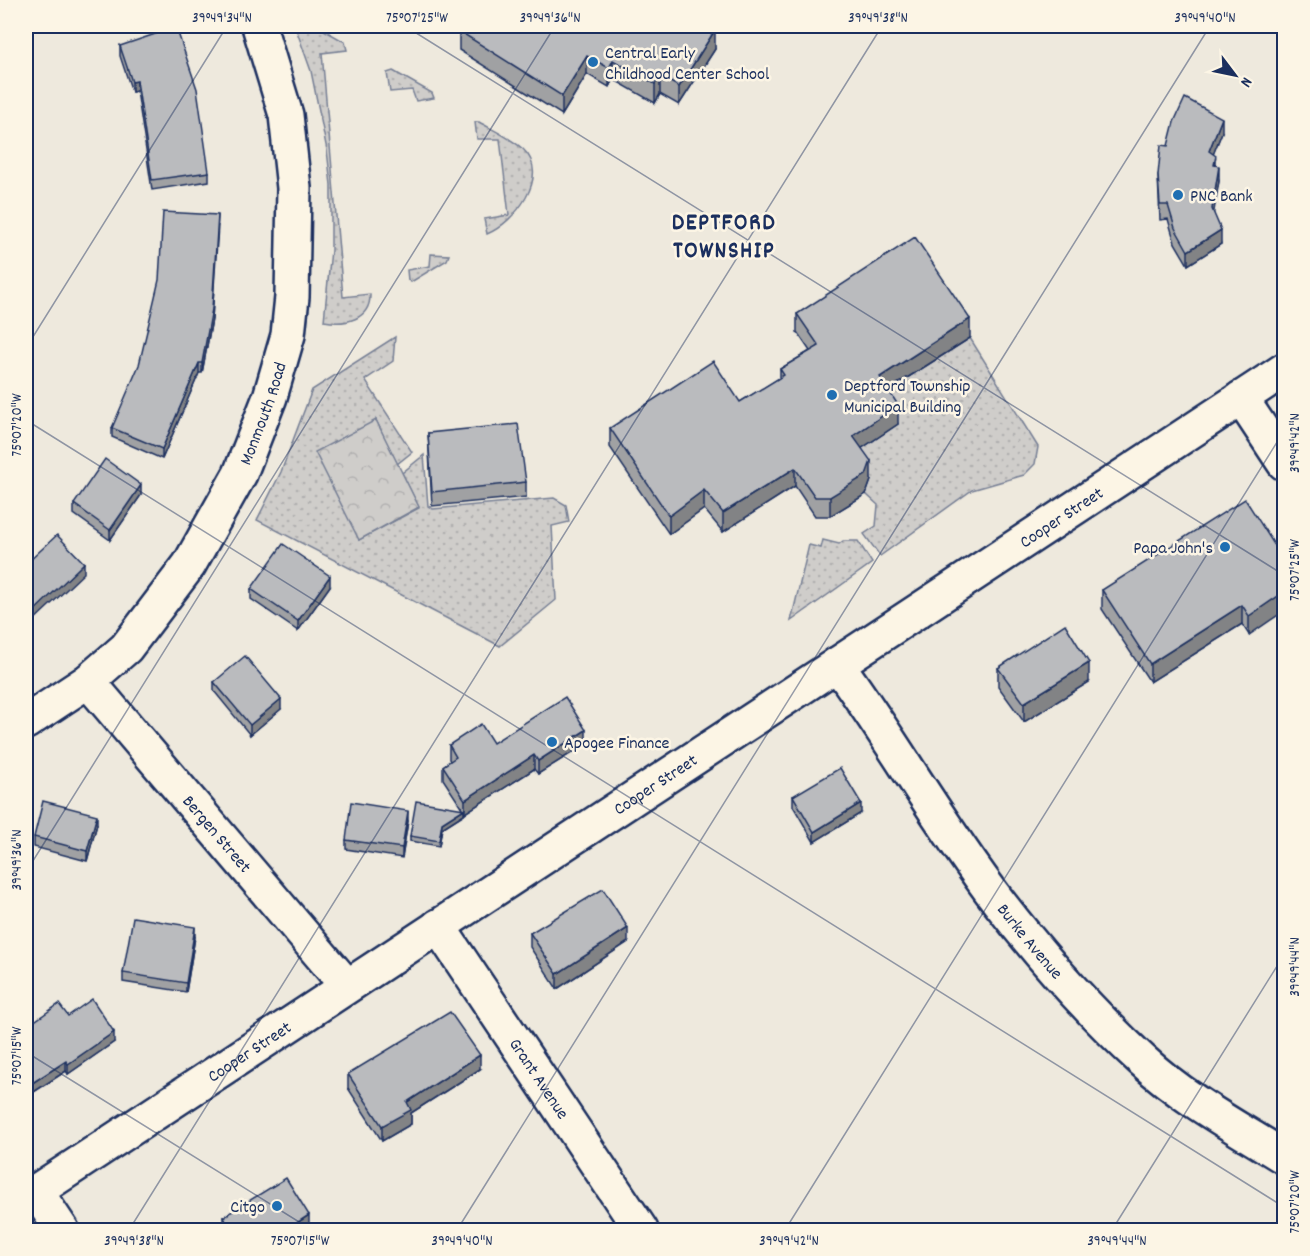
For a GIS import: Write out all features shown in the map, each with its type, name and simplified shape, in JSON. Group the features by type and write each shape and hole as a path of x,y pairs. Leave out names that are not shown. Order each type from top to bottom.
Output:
{"street":[{"name":"Monmouth Road","path":"26,722 88,681 126,648 189,564 240,474 270,397 288,335 292,297 294,188 286,116 259,26"},
{"name":"Cooper Street","path":"31,1194 1284,370"},
{"path":"1241,398 1284,463"},
{"name":"Burke Avenue","path":"837,664 998,901 1054,969 1141,1059 1168,1082 1284,1157"},
{"name":"Bergen Street","path":"88,681 347,986"},
{"name":"Grant Avenue","path":"438,926 641,1230"},
{"path":"31,1194 62,1230"}],"green space":[{"path":"295,26 317,26 345,42 347,50 322,53 343,297 370,294 366,310 355,319 348,321 324,321 331,250 331,185 327,150 311,71"},
{"path":"393,71 432,93 434,98 416,101 412,90 390,92 387,73"},
{"path":"475,122 502,134 523,149 531,160 533,172 526,198 518,209 508,220 487,234 484,219 509,215 500,139 477,139"},
{"path":"431,254 449,255 447,260 411,282 408,280 407,270 430,266"},
{"path":"395,337 393,361 365,380 412,452 397,464 376,420 359,540 419,508 402,473 424,455 428,506 433,509 554,498 566,505 569,522 552,526 556,600 500,646 257,520 281,472 312,390"},
{"path":"970,338 1038,447 1035,464 1024,475 972,490 880,556 864,534 876,526 878,505 866,494 853,454 880,395"},
{"path":"376,420 419,507 359,540 315,452"},
{"path":"823,540 839,544 843,541 858,541 872,563 791,621 809,545 821,548"}],"building":[{"name":"Central Early Childhood Center School","path":"462,26 706,26 715,30 679,87 660,76 655,84 613,60 609,68 587,56 562,96 459,31"},
{"path":"176,27 197,89 209,172 152,180 137,81 132,82 120,46"},
{"path":"1185,98 1222,118 1209,151 1216,156 1214,165 1219,166 1212,209 1221,230 1188,251 1175,228 1168,205 1160,205 1158,175 1161,145 1168,146 1174,122"},
{"path":"163,212 218,215 212,309 202,363 199,363 162,449 112,428 139,365 159,280"},
{"name":"Deptford Township Municipal Building","path":"915,237 970,319 880,377 898,405 853,436 871,461 866,475 830,497 815,497 795,468 723,513 704,490 669,516 610,428 713,361 740,402 784,375 780,369 819,346 797,314"},
{"path":"518,424 526,482 432,492 428,433"},
{"path":"105,459 141,485 110,530 74,504"},
{"path":"1245,499 1284,560 1284,592 1249,616 1242,605 1150,664 1102,590"},
{"path":"57,535 84,563 26,617 26,564"},
{"path":"283,544 330,576 298,621 251,589"},
{"path":"1065,624 1089,663 1024,703 998,668"},
{"path":"245,656 281,699 250,725 214,682"},
{"path":"565,697 586,730 538,761 534,755 465,800 443,766 456,757 449,745 481,724 493,743"},
{"path":"840,768 861,803 814,832 793,796"},
{"path":"43,801 97,815 87,851 34,837"},
{"path":"416,801 464,809 442,823 439,841 410,836"},
{"path":"351,802 408,811 402,848 346,840"},
{"path":"603,889 628,928 557,974 530,933"},
{"path":"133,917 195,927 186,983 123,973"},
{"path":"92,999 114,1032 68,1064 66,1061 26,1087 26,1027 59,1004 68,1016"},
{"path":"450,1012 480,1055 407,1102 411,1110 382,1126 348,1074"},
{"name":"Citgo","path":"286,1178 309,1215 286,1230 232,1230 223,1217"}],"place":[{"name":"Central Early Childhood Center School","path":"593,62"},
{"name":"PNC Bank","path":"1178,195"},
{"name":"Deptford Township Municipal Building","path":"832,395"},
{"name":"Papa John's","path":"1225,547"},
{"name":"Apogee Finance","path":"552,742"},
{"name":"Citgo","path":"277,1206"}],"district":[{"name":"DEPTFORD TOWNSHIP","path":"724,235"}]}
